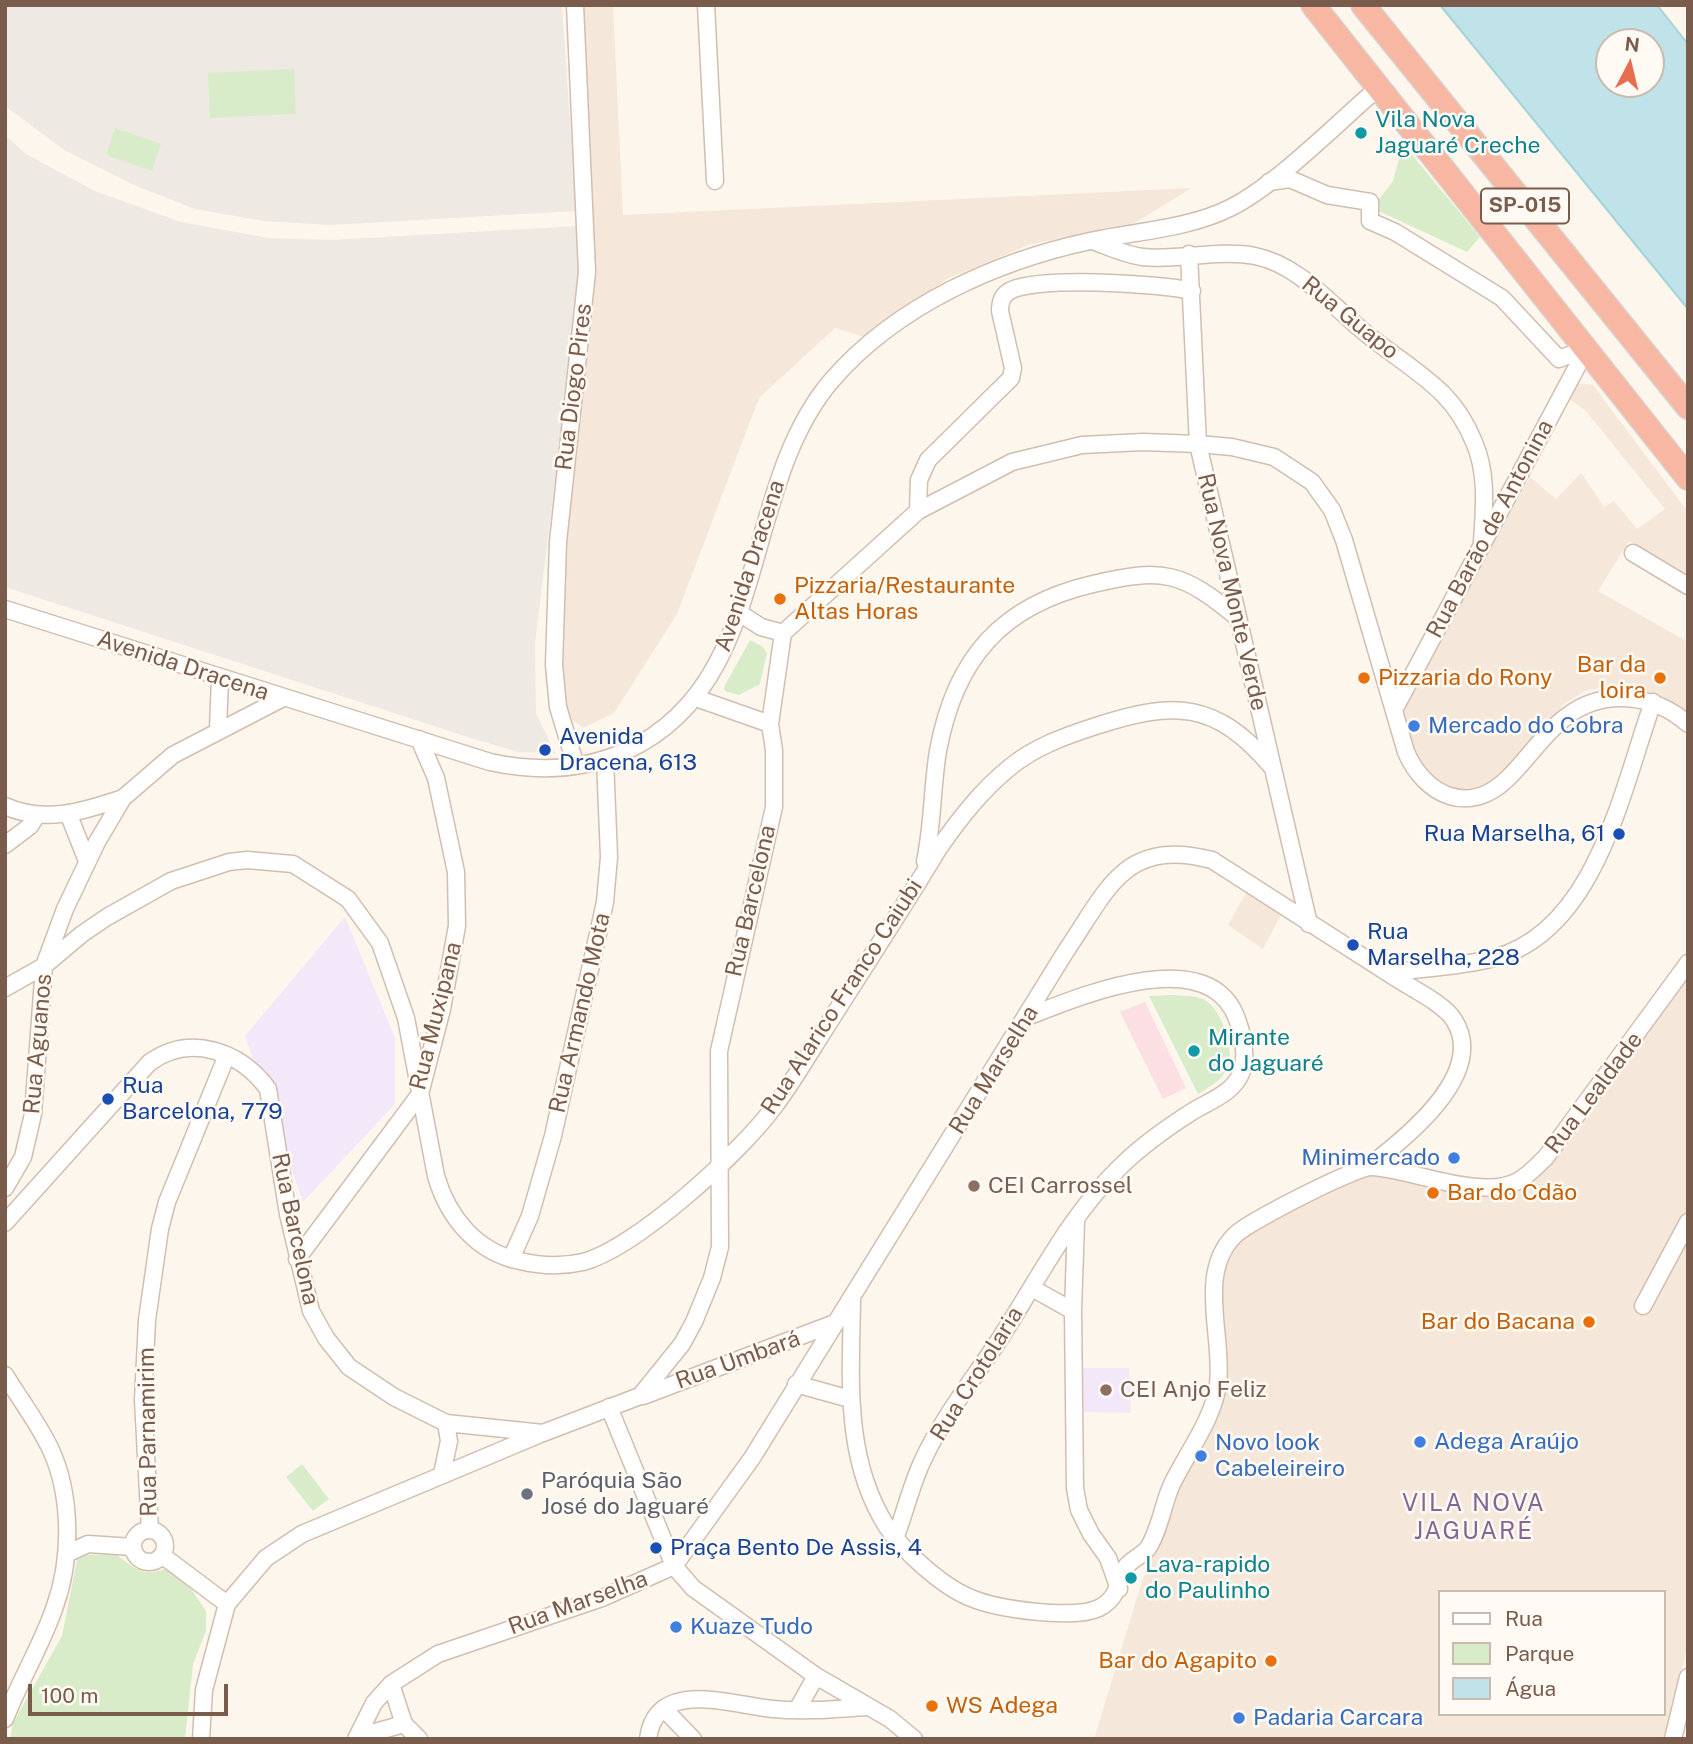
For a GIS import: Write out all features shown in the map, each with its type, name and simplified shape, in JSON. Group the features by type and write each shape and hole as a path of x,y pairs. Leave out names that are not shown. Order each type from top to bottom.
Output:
{"highway":[{"path":"1313,5 1688,478"},
{"name":"SP-015","path":"1363,5 1688,407"}],"street":[{"name":"Rua Diogo Pires","path":"575,5 587,272 558,542 554,665 558,708 576,765"},
{"path":"706,5 715,181"},
{"name":"Avenida Dracena","path":"5,609 283,698 516,768 544,771 605,759 646,742 696,698 719,660 738,612 784,461 801,424 834,378 860,353 917,309 962,284 1017,259 1093,240 1208,217 1232,206 1266,183 1378,88"},
{"path":"1266,183 1290,179 1327,195 1370,202 1370,221 1395,232 1503,298 1559,359 1587,348"},
{"name":"Rua Guapo","path":"1093,240 1145,257 1189,254 1255,256 1288,269 1443,394 1463,420 1480,458 1484,500 1482,542"},
{"name":"Rua Nova Monte Verde","path":"1189,254 1198,444 1309,924"},
{"path":"918,511 919,480 928,460 1011,378 1013,368 1000,306 1008,292 1035,285 1073,283 1136,284 1192,291"},
{"name":"Rua Barão de Antonina","path":"1394,710 1587,348"},
{"path":"738,612 761,626 783,633 918,511 977,477 1045,452 1082,445 1131,442 1232,447 1274,457 1294,467 1324,496 1344,540 1406,752 1419,776 1438,792 1468,798 1482,794 1506,780 1567,715 1610,698 1653,702 1673,710 1688,724"},
{"path":"1633,553 1688,586"},
{"path":"921,877 931,833 938,752 945,723 965,674 982,646 1002,625 1033,604 1063,591 1133,574 1160,573 1197,586 1238,618"},
{"name":"Rua Barcelona","path":"5,1223 156,1058 174,1048 187,1047 227,1055 258,1076 268,1089 297,1259 311,1311 326,1338 349,1367 394,1397 446,1423 543,1433 640,1396 682,1344 712,1278 720,1247 722,1162 717,1089 719,1051 774,807 774,750 770,724 783,633"},
{"path":"218,729 220,678"},
{"name":"Rua Aguanos","path":"5,1188 23,1157 33,1114 44,966 87,861 123,798 173,755 218,729 283,698"},
{"path":"696,698 770,724"},
{"path":"1388,973 1494,958 1524,944 1557,922 1575,902 1594,867 1653,702"},
{"name":"Rua Alarico Franco Caiubi","path":"5,988 44,966 82,934 171,881 229,862 247,860 293,864 348,900 380,943 406,1017 429,1151 443,1199 457,1223 477,1241 511,1259 547,1266 566,1265 601,1255 647,1228 722,1162 774,1108 968,807 1011,766 1045,746 1133,715 1165,709 1186,711 1222,723 1253,744 1272,767"},
{"name":"Rua Muxipana","path":"297,1259 420,1094 453,961 457,907 455,857 436,778 419,739"},
{"name":"Rua Armando Mota","path":"511,1259 530,1216 552,1136 605,902 609,857 605,759"},
{"path":"935,795 949,807 968,807"},
{"path":"5,806 37,814 68,813 123,798"},
{"path":"68,813 87,861"},
{"path":"5,845 30,826 37,814"},
{"name":"Rua Marselha","path":"357,1738 374,1703 391,1684 438,1654 602,1598 674,1566 752,1458 1107,888 1127,868 1146,858 1179,852 1212,860 1449,1013 1461,1036 1462,1053 1450,1088 1406,1135 1369,1166"},
{"name":"Rua Lealdade","path":"1369,1166 1477,1186 1516,1183 1546,1157 1688,963"},
{"name":"Rua Crotolaria","path":"896,1536 923,1459 1087,1203 1122,1164 1183,1118 1216,1099 1237,1080 1244,1059 1241,1030 1236,1015 1223,996 1208,986 1179,980 1132,983 1086,994 1027,1017"},
{"name":"Rua Parnamirim","path":"150,1530 143,1399 146,1320 160,1229 172,1189 227,1055"},
{"path":"852,1299 850,1399 853,1431 871,1498 896,1536 940,1581 983,1602 1030,1611 1077,1612 1099,1608 1119,1589 1125,1568 1148,1547 1171,1486 1214,1405 1219,1361 1214,1299 1216,1270 1223,1250 1235,1234 1250,1224 1369,1166"},
{"path":"1076,1221 1073,1311 1074,1488 1079,1510 1091,1534 1108,1558 1119,1589"},
{"path":"1643,1306 1688,1222"},
{"path":"1032,1288 1073,1311"},
{"name":"Rua Umbará","path":"640,1396 835,1323"},
{"path":"5,1375 40,1430 57,1465 66,1517 66,1554 56,1605 6,1717"},
{"path":"796,1384 850,1399"},
{"path":"609,1407 674,1566 693,1588 816,1676 890,1719 914,1739"},
{"path":"442,1474 449,1441 446,1423"},
{"path":"201,1739 204,1690 227,1604 245,1579 290,1540 543,1433"},
{"path":"133,1547 138,1535 150,1530 164,1539 163,1556"},
{"path":"66,1554 88,1544 133,1547"},
{"path":"133,1547 142,1561 156,1561 163,1556"},
{"path":"163,1556 227,1604"},
{"path":"797,1710 816,1676"},
{"path":"1673,1739 1688,1677"},
{"path":"391,1684 404,1724 419,1739"},
{"path":"648,1739 654,1718 665,1710 697,1698 797,1710 866,1707"},
{"path":"665,1710 692,1739"},
{"path":"357,1738 404,1724"}],"shaded area":[{"path":"5,5 562,5 576,211 331,225 264,221 195,209 134,185 64,150 5,106"},
{"path":"579,5 613,5 623,215 1192,188 1131,225 1031,244 949,278 864,337 835,328 759,398 677,614 614,713 583,728 562,712 558,670 562,547 591,277"},
{"path":"5,135 26,154 95,191 181,222 268,238 330,240 579,226 582,259 535,643 536,713 555,753 518,752 471,738 5,587"},
{"path":"1574,383 1593,385 1688,512 1688,574 1629,541 1598,591 1688,642 1688,724 1631,684 1587,690 1562,705 1550,731 1482,795 1429,786 1396,718 1530,477 1556,499 1581,473 1604,507 1614,501 1637,529 1665,509 1586,411 1567,397"},
{"path":"1247,891 1282,913 1263,949 1228,925"},
{"path":"345,917 395,1038 395,1104 303,1202 245,1036"},
{"name":"VILA NOVA JAGUARÉ","path":"1688,963 1688,1645 1664,1739 1094,1739 1139,1591 1182,1471 1214,1405 1214,1299 1235,1234 1369,1166 1477,1187 1533,1170"},
{"path":"1145,1002 1186,1088 1163,1099 1120,1012"},
{"name":"CEI Anjo Feliz","path":"1081,1368 1129,1368 1131,1413 1084,1412"}],"green space":[{"path":"294,69 296,114 210,118 208,73"},
{"path":"115,128 161,144 152,171 106,155"},
{"path":"1403,144 1480,237 1467,252 1372,208 1393,181"},
{"path":"750,640 763,647 767,653 760,684 739,695 725,691 724,687"},
{"path":"1149,996 1193,996 1205,1000 1217,1013 1226,1032 1230,1052 1227,1069 1218,1080 1198,1094"},
{"path":"302,1464 329,1499 313,1511 286,1477"},
{"path":"116,1554 139,1570 150,1572 165,1569 190,1587 206,1611 206,1631 193,1664 185,1739 10,1739 13,1723 62,1636 78,1555"}],"water":[{"path":"1440,5 1657,5 1688,44 1688,309"}],"place":[{"name":"Vila Nova Jaguaré Creche","path":"1361,133"},
{"name":"Pizzaria/Restaurante Altas Horas","path":"780,599"},
{"name":"Pizzaria do Rony","path":"1364,678"},
{"name":"Bar da loira","path":"1660,678"},
{"name":"Mercado do Cobra","path":"1414,726"},
{"name":"Avenida Dracena, 613","path":"545,750"},
{"name":"Rua Marselha, 61","path":"1619,834"},
{"name":"Rua Marselha, 228","path":"1353,945"},
{"name":"Mirante do Jaguaré","path":"1194,1051"},
{"name":"Rua Barcelona, 779","path":"108,1099"},
{"name":"Minimercado","path":"1454,1158"},
{"name":"CEI Carrossel","path":"974,1186"},
{"name":"Bar do Cdão","path":"1433,1193"},
{"name":"Bar do Bacana","path":"1589,1322"},
{"name":"CEI Anjo Feliz","path":"1106,1390"},
{"name":"Adega Araújo","path":"1420,1442"},
{"name":"Novo look Cabeleireiro","path":"1201,1456"},
{"name":"Paróquia São José do Jaguaré","path":"527,1494"},
{"name":"Praça Bento De Assis, 4","path":"656,1548"},
{"name":"Lava-rapido do Paulinho","path":"1131,1578"},
{"name":"Kuaze Tudo","path":"676,1627"},
{"name":"Bar do Agapito","path":"1271,1661"},
{"name":"WS Adega","path":"932,1706"},
{"name":"Padaria Carcara","path":"1239,1718"}],"district":[{"name":"VILA NOVA JAGUARÉ","path":"1474,1518"}]}
